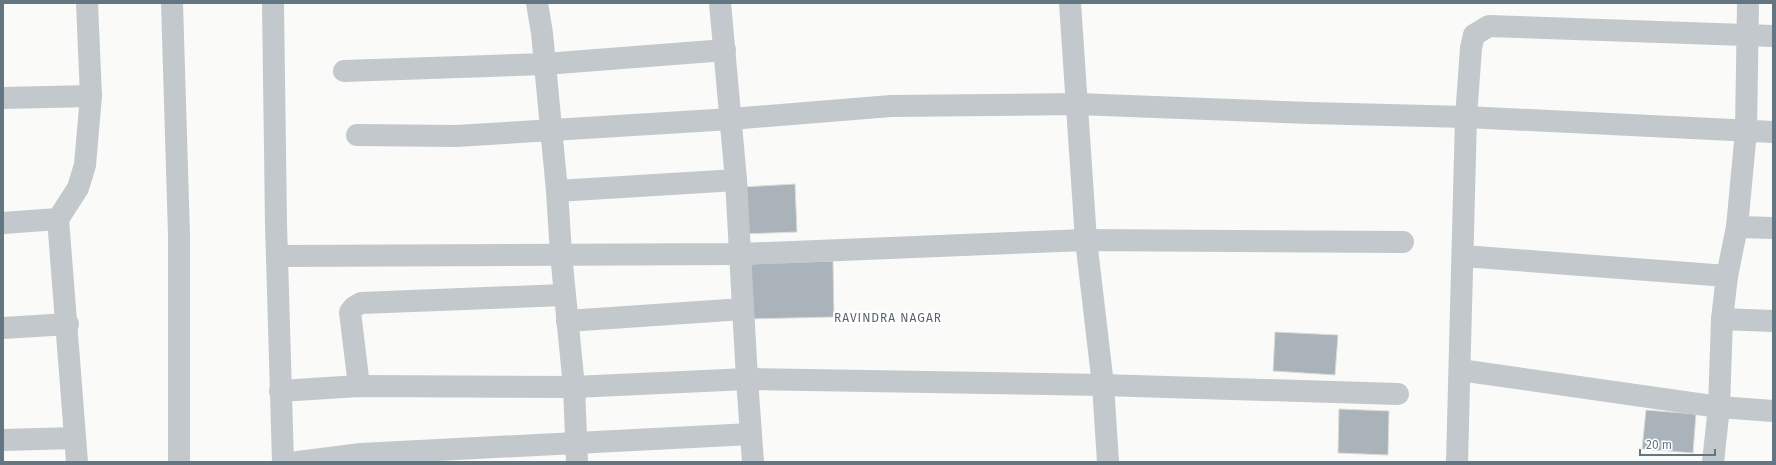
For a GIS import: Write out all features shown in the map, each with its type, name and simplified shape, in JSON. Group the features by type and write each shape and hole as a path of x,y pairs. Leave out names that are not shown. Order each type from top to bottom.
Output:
{"street":[{"path":"77,462 68,324 58,219 78,188 85,165 91,96 87,3"},
{"path":"172,3 179,235 179,462"},
{"path":"273,3 277,256 283,462"},
{"path":"537,3 552,130 564,295 574,387 576,452"},
{"path":"720,3 732,119 741,254 742,309 753,462"},
{"path":"1070,3 1086,240 1102,385 1108,462"},
{"path":"1713,462 1719,407 1722,319 1737,227 1746,131 1748,3"},
{"path":"1457,462 1466,117 1471,48 1474,35 1489,26 1773,36"},
{"path":"344,71 545,64 725,50"},
{"path":"3,98 91,96"},
{"path":"357,135 456,136 732,119 891,106 1077,104 1310,114 1466,117 1773,132"},
{"path":"557,191 736,180"},
{"path":"3,223 58,219"},
{"path":"1737,227 1773,228"},
{"path":"277,256 741,254 1086,240 1402,242"},
{"path":"1463,256 1728,276"},
{"path":"358,386 350,312 354,307 361,303 564,295"},
{"path":"567,321 742,309"},
{"path":"1722,319 1773,321"},
{"path":"3,328 68,324"},
{"path":"1460,370 1719,407 1773,411"},
{"path":"280,391 358,386 574,387 747,379 1102,385 1398,394"},
{"path":"298,462 364,458 576,452 751,434"},
{"path":"3,440 75,438"}],"building":[{"path":"795,184 797,232 743,234 742,187"},
{"path":"833,261 834,317 749,319 747,264"},
{"path":"1275,332 1338,335 1335,375 1273,371"},
{"path":"1339,409 1389,411 1388,455 1338,453"},
{"path":"1646,410 1696,414 1693,453 1642,449"}],"district":[{"name":"RAVINDRA NAGAR","path":"888,318"}]}
